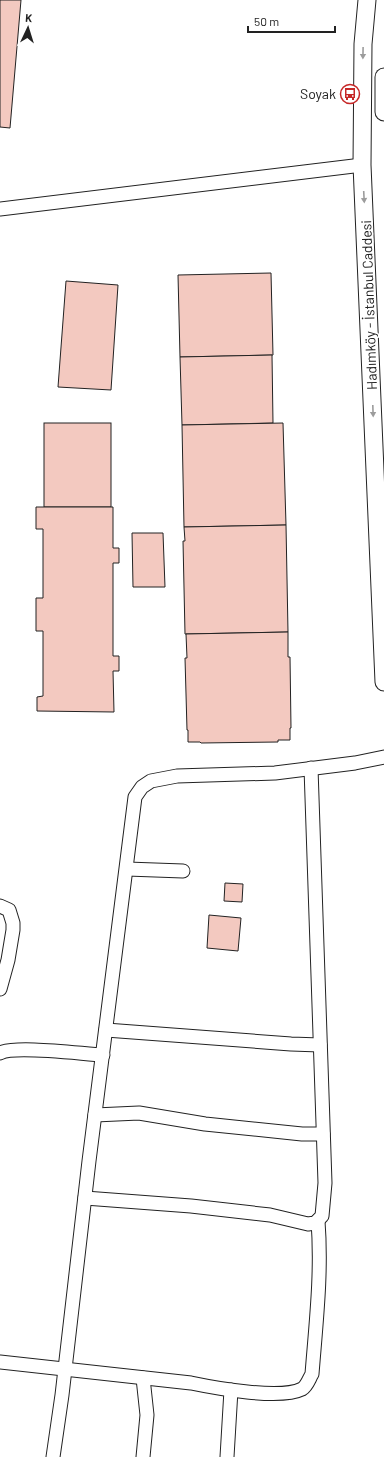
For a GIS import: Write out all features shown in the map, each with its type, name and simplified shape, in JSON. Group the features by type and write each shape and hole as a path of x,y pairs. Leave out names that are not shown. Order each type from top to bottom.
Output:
{"main road":[{"name":"Hadımköy - İstanbul Caddesi","path":"367,0 363,44 362,164 384,682"},
{"path":"384,77 384,112"}],"street":[{"path":"0,209 362,164"},
{"path":"53,1457 65,1369 102,1055 134,814 134,802 138,792 146,784 156,780 177,776 275,773 355,763 384,757"},
{"path":"85,1198 191,1206 270,1215 308,1224 318,1221 322,1216 325,1183 311,768"},
{"path":"127,869 183,871"},
{"path":"0,906 9,910 13,923 11,944 0,989"},
{"path":"106,1030 320,1045"},
{"path":"0,1053 6,1050 37,1050 102,1055"},
{"path":"95,1115 139,1113 205,1124 302,1134 323,1134"},
{"path":"0,1362 191,1383 255,1393 286,1393 301,1390 306,1386 312,1374 319,1290 318,1221"},
{"path":"143,1378 147,1415 143,1457"},
{"path":"227,1457 231,1390"}],"building":[{"path":"0,0 21,0 10,128 0,127"},
{"path":"271,273 273,355 180,357 178,275"},
{"path":"66,281 118,285 111,390 58,387"},
{"path":"272,355 273,423 182,425 180,357"},
{"path":"44,423 111,423 111,507 44,507"},
{"path":"283,423 286,525 184,527 182,425"},
{"path":"36,507 113,507 113,548 119,548 119,563 113,563 113,656 119,656 119,671 113,671 114,712 37,711 37,697 43,696 43,631 36,631 36,598 43,598 43,529 36,529"},
{"path":"286,525 288,632 185,634 184,527"},
{"path":"132,533 163,533 165,587 133,587"},
{"path":"288,632 288,657 290,657 290,740 278,740 278,742 188,742 185,658 187,658 186,634"},
{"path":"225,883 243,884 242,902 224,901"},
{"path":"209,915 241,918 238,951 207,948"}],"place":[{"name":"Soyak","path":"350,94"}]}
